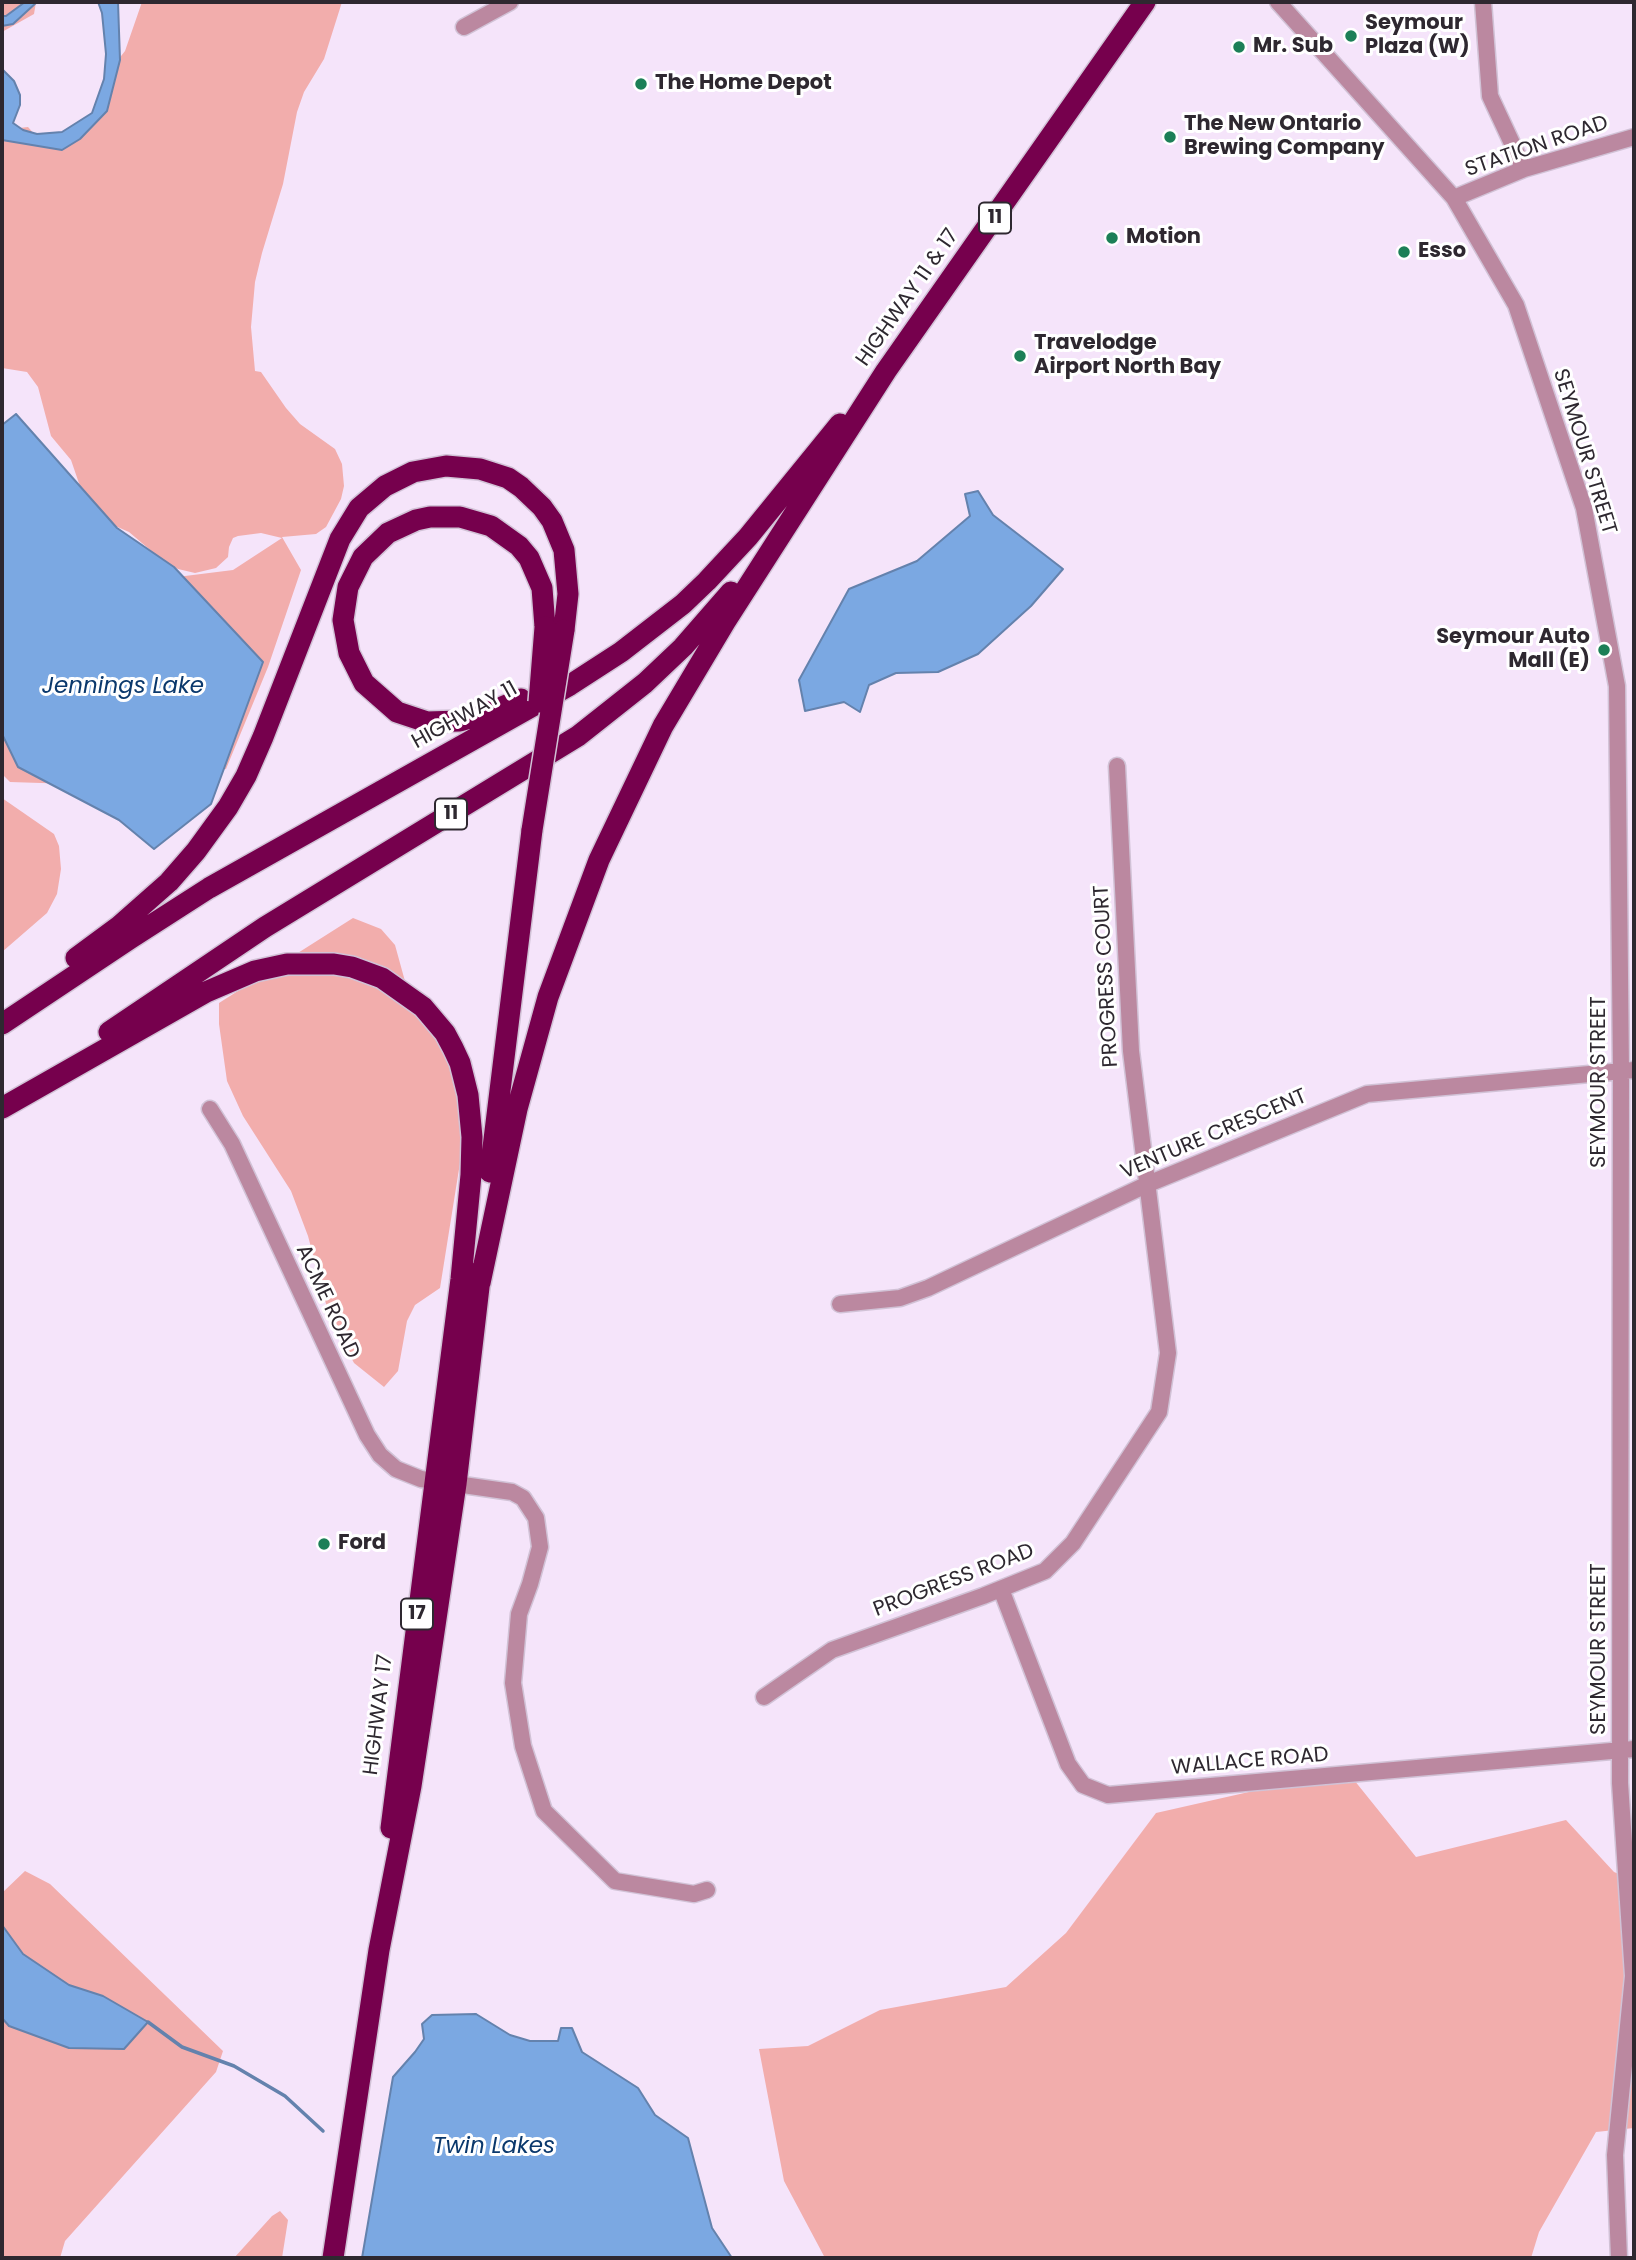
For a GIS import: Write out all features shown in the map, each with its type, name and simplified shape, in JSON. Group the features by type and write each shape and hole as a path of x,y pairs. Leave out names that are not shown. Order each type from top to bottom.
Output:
{"highway":[{"name":"HIGHWAY 11 & 17","path":"829,448 886,372 1145,2"},
{"name":"HIGHWAY 11","path":"2,1024 209,888 595,669 682,604 829,448"},
{"name":"11","path":"2,1102 265,927 516,775 607,714 683,648 743,578 829,448"},
{"path":"471,1281 537,1034 598,860 636,779 696,668 829,448"},
{"path":"2,1012 99,941 156,895 183,867 218,822 246,776 340,539 359,508 385,486 413,472 446,466 480,468 508,478 521,486 552,521 564,550 568,594 555,628 526,827 506,1031 471,1281"},
{"path":"555,628 542,588 528,558 519,546 491,526 460,517 416,520 388,533 374,544 354,571 344,604 343,620 349,653 364,682 397,712 427,722 443,723 474,718 522,699 682,604"},
{"path":"2,1108 206,992 242,975 271,966 301,963 334,964 366,972 395,986 423,1007 445,1033 460,1063 468,1095 472,1145 471,1281"},
{"name":"HIGHWAY 17","path":"333,2258 379,1950 411,1786 471,1281"}],"street":[{"path":"464,27 510,2"},
{"name":"SEYMOUR STREET","path":"1278,2 1454,198 1516,305 1584,508 1617,686 1628,1071 1628,1749 1620,1783 1633,1976 1615,2155 1619,2258"},
{"path":"1483,2 1490,96 1524,169"},
{"name":"STATION ROAD","path":"1454,198 1524,169 1634,137"},
{"name":"PROGRESS COURT","path":"1117,766 1131,1051 1148,1184"},
{"name":"VENTURE CRESCENT","path":"840,1304 900,1298 928,1288 1148,1184 1367,1094 1628,1071"},
{"name":"ACME ROAD","path":"210,1109 232,1144 366,1435 380,1455 396,1469 421,1479 446,1483"},
{"name":"PROGRESS ROAD","path":"764,1697 832,1650 1045,1571 1073,1543 1159,1412 1168,1353 1148,1184"},
{"path":"446,1483 512,1492 523,1498 536,1518 540,1547 519,1614 513,1683 523,1746 544,1811 615,1881 694,1894 707,1890"},
{"name":"WALLACE ROAD","path":"1001,1589 1068,1764 1083,1785 1108,1796 1628,1749"}],"shaded area":[{"path":"2,2 36,2 34,14 2,32"},
{"path":"142,2 342,2 324,59 304,92 297,112 283,184 255,282 251,327 255,371 261,372 300,424 335,449 342,464 344,486 341,499 326,527 316,534 282,537 301,570 268,667 226,769 72,784 10,782 2,774 2,527 177,577 233,570 282,538 261,533 233,538 228,557 216,568 195,573 178,569 162,560 129,532 113,525 83,495 71,460 51,436 38,387 27,372 2,368 2,130 28,127 36,136 81,134 110,70 125,51"},
{"path":"2,798 54,834 59,846 61,869 57,894 47,913 2,952"},
{"path":"353,918 381,929 395,945 411,1003 465,1080 471,1094 440,1288 415,1305 407,1321 398,1371 384,1387 354,1363 329,1315 308,1236 291,1191 243,1116 227,1081 219,1024 219,1003"},
{"path":"1346,1770 1416,1857 1566,1820 1614,1872 1634,1880 1634,2128 1596,2132 1539,2232 1531,2258 825,2258 784,2181 759,2049 808,2046 880,2010 1006,1987 1066,1933 1156,1813"},
{"path":"25,1871 50,1884 223,2051 216,2072 65,2241 60,2258 2,2258 2,1893"},
{"path":"280,2211 288,2220 282,2258 234,2258 272,2216"}],"water":[{"path":"25,2 37,2 13,24 2,26 2,16"},
{"path":"98,2 118,2 120,60 107,111 80,139 62,150 2,140 2,69 14,81 20,95 20,105 13,123 23,130 37,134 62,132 92,113 104,79 106,54 102,13"},
{"name":"Jennings Lake","path":"16,414 117,528 174,567 263,662 211,804 154,849 119,820 18,767 2,734 2,425"},
{"path":"978,491 993,515 1063,569 1031,606 978,654 938,672 896,673 869,685 860,712 844,702 805,711 799,680 849,589 917,561 970,516 965,494"},
{"path":"2,1925 23,1954 69,1985 103,1996 148,2022 124,2049 69,2048 9,2026 2,2018"},
{"name":"Twin Lakes","path":"476,2014 510,2035 530,2041 558,2041 561,2028 572,2028 582,2052 638,2088 655,2115 688,2138 712,2228 732,2258 362,2258 393,2077 424,2039 422,2024 432,2015"}],"waterway":[{"path":"148,2022 182,2047 234,2066 285,2096 323,2131"}],"place":[{"name":"Seymour Plaza (W)","path":"1351,36"},
{"name":"Mr. Sub","path":"1239,47"},
{"name":"The Home Depot","path":"641,84"},
{"name":"The New Ontario Brewing Company","path":"1170,137"},
{"name":"Motion","path":"1112,238"},
{"name":"Esso","path":"1404,252"},
{"name":"Travelodge Airport North Bay","path":"1020,356"},
{"name":"Seymour Auto Mall (E)","path":"1604,650"},
{"name":"Ford","path":"324,1544"}]}
